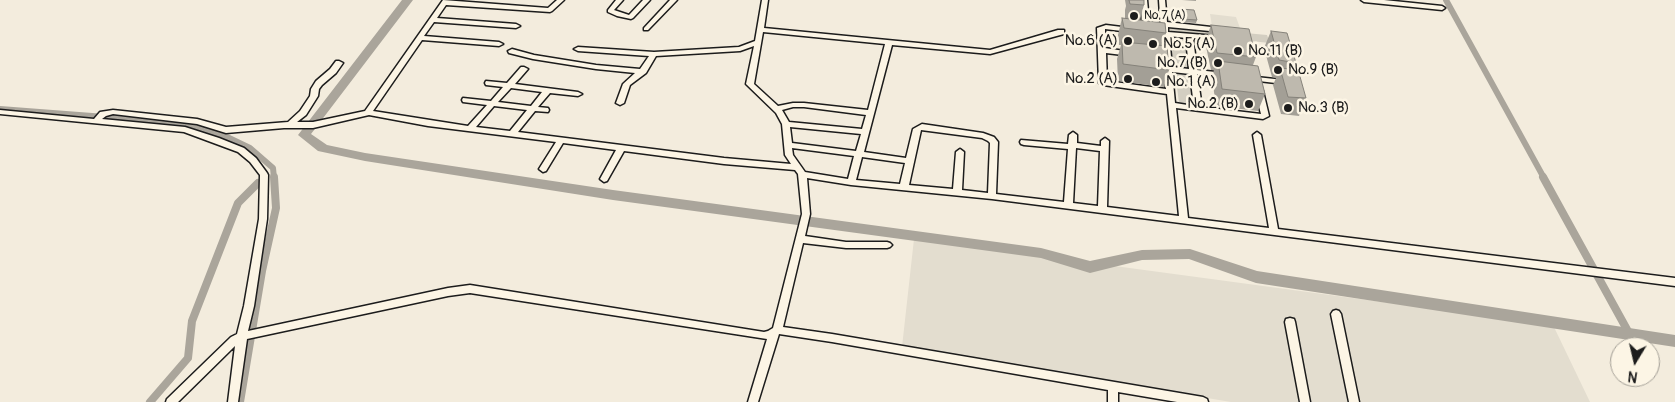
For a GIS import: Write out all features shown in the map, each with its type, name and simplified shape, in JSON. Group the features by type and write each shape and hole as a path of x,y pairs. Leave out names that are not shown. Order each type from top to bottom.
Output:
{"street":[{"path":"369,114 369,110 445,1 550,10 561,0"},
{"path":"620,0 610,11 631,17 647,0"},
{"path":"646,29 674,0"},
{"path":"753,402 776,332 806,214 800,171 790,158 786,124 776,109 750,84 765,0"},
{"path":"1144,0 1146,32"},
{"path":"1161,0 1184,220"},
{"path":"1364,0 1442,8"},
{"path":"1144,11 1163,13"},
{"path":"432,20 516,26"},
{"path":"1164,24 1226,31"},
{"path":"1170,92 1103,83 1101,28 1223,39"},
{"path":"760,30 990,52 1061,32"},
{"path":"1189,36 1198,109"},
{"path":"420,38 499,44"},
{"path":"578,49 654,54 732,50 748,47 758,42"},
{"path":"851,182 889,43"},
{"path":"1101,50 1139,55"},
{"path":"512,51 596,67 643,71"},
{"path":"620,103 627,84 643,71 654,54"},
{"path":"1157,57 1167,58"},
{"path":"294,126 314,96 319,83 333,71 339,62"},
{"path":"470,128 524,69"},
{"path":"1168,69 1284,82"},
{"path":"1171,106 1265,116 1254,70"},
{"path":"489,82 578,94"},
{"path":"513,133 547,90"},
{"path":"466,100 544,110"},
{"path":"776,109 793,105 871,113"},
{"path":"0,112 185,130 241,150 253,160 264,175 263,219 249,306 249,334 233,402"},
{"path":"96,121 103,114 113,112 197,122 231,130 313,125 369,114 800,171 851,182 992,196 1675,282"},
{"path":"786,124 865,132"},
{"path":"904,187 917,129 919,128 987,137 994,142 992,196"},
{"path":"1068,206 1073,135"},
{"path":"1257,135 1274,232"},
{"path":"543,169 561,140"},
{"path":"1024,142 1073,146 1105,145 1102,210"},
{"path":"788,145 910,161"},
{"path":"604,179 621,148"},
{"path":"957,193 960,152"},
{"path":"800,239 846,245 887,245"},
{"path":"171,402 235,340 249,334 470,289 764,336 776,332 907,350 1203,402"},
{"path":"1336,314 1354,402"},
{"path":"1290,322 1305,402"},
{"path":"1113,387 1113,402"}],"shaded area":[{"path":"1210,14 1236,17 1240,28 1212,26"},
{"path":"1169,26 1267,35 1270,43 1171,33"},
{"path":"1170,36 1187,38 1190,69 1173,67"},
{"path":"1175,71 1191,73 1194,105 1179,103"},
{"path":"914,239 1553,325 1590,402 1231,402 902,347"}],"building":[{"path":"1129,0 1144,0 1144,5 1130,4"},
{"path":"1180,9 1194,10 1197,20 1182,19"},
{"path":"1122,18 1165,23 1166,33 1124,28"},
{"path":"1211,25 1249,29 1256,57 1217,53"},
{"path":"1271,31 1287,33 1296,63 1279,60"},
{"path":"1122,42 1167,46 1169,70 1123,64"},
{"path":"1218,61 1258,66 1265,94 1222,89"},
{"path":"1297,66 1306,98 1288,97 1280,68 1291,69"}],"waterway":[{"path":"408,0 304,135 323,148 365,157 613,195 1041,253 1090,267 1142,255 1190,254 1256,277 1675,341"},
{"path":"1446,0 1544,178"},
{"path":"0,109 158,121 199,128 227,137 250,148 273,168 274,178"},
{"path":"240,402 262,271 276,208 274,177"},
{"path":"1543,177 1630,335"},
{"path":"150,402 188,358 192,321 238,203 258,183"}],"place":[{"name":"No.7 (A)","path":"1134,16"},
{"name":"No.6 (A)","path":"1128,41"},
{"name":"No.5 (A)","path":"1153,44"},
{"name":"No.11 (B)","path":"1238,51"},
{"name":"No.7 (B)","path":"1218,63"},
{"name":"No.9 (B)","path":"1278,70"},
{"name":"No.2 (A)","path":"1128,79"},
{"name":"No.1 (A)","path":"1156,82"},
{"name":"No.2 (B)","path":"1249,104"},
{"name":"No.3 (B)","path":"1288,108"}]}
